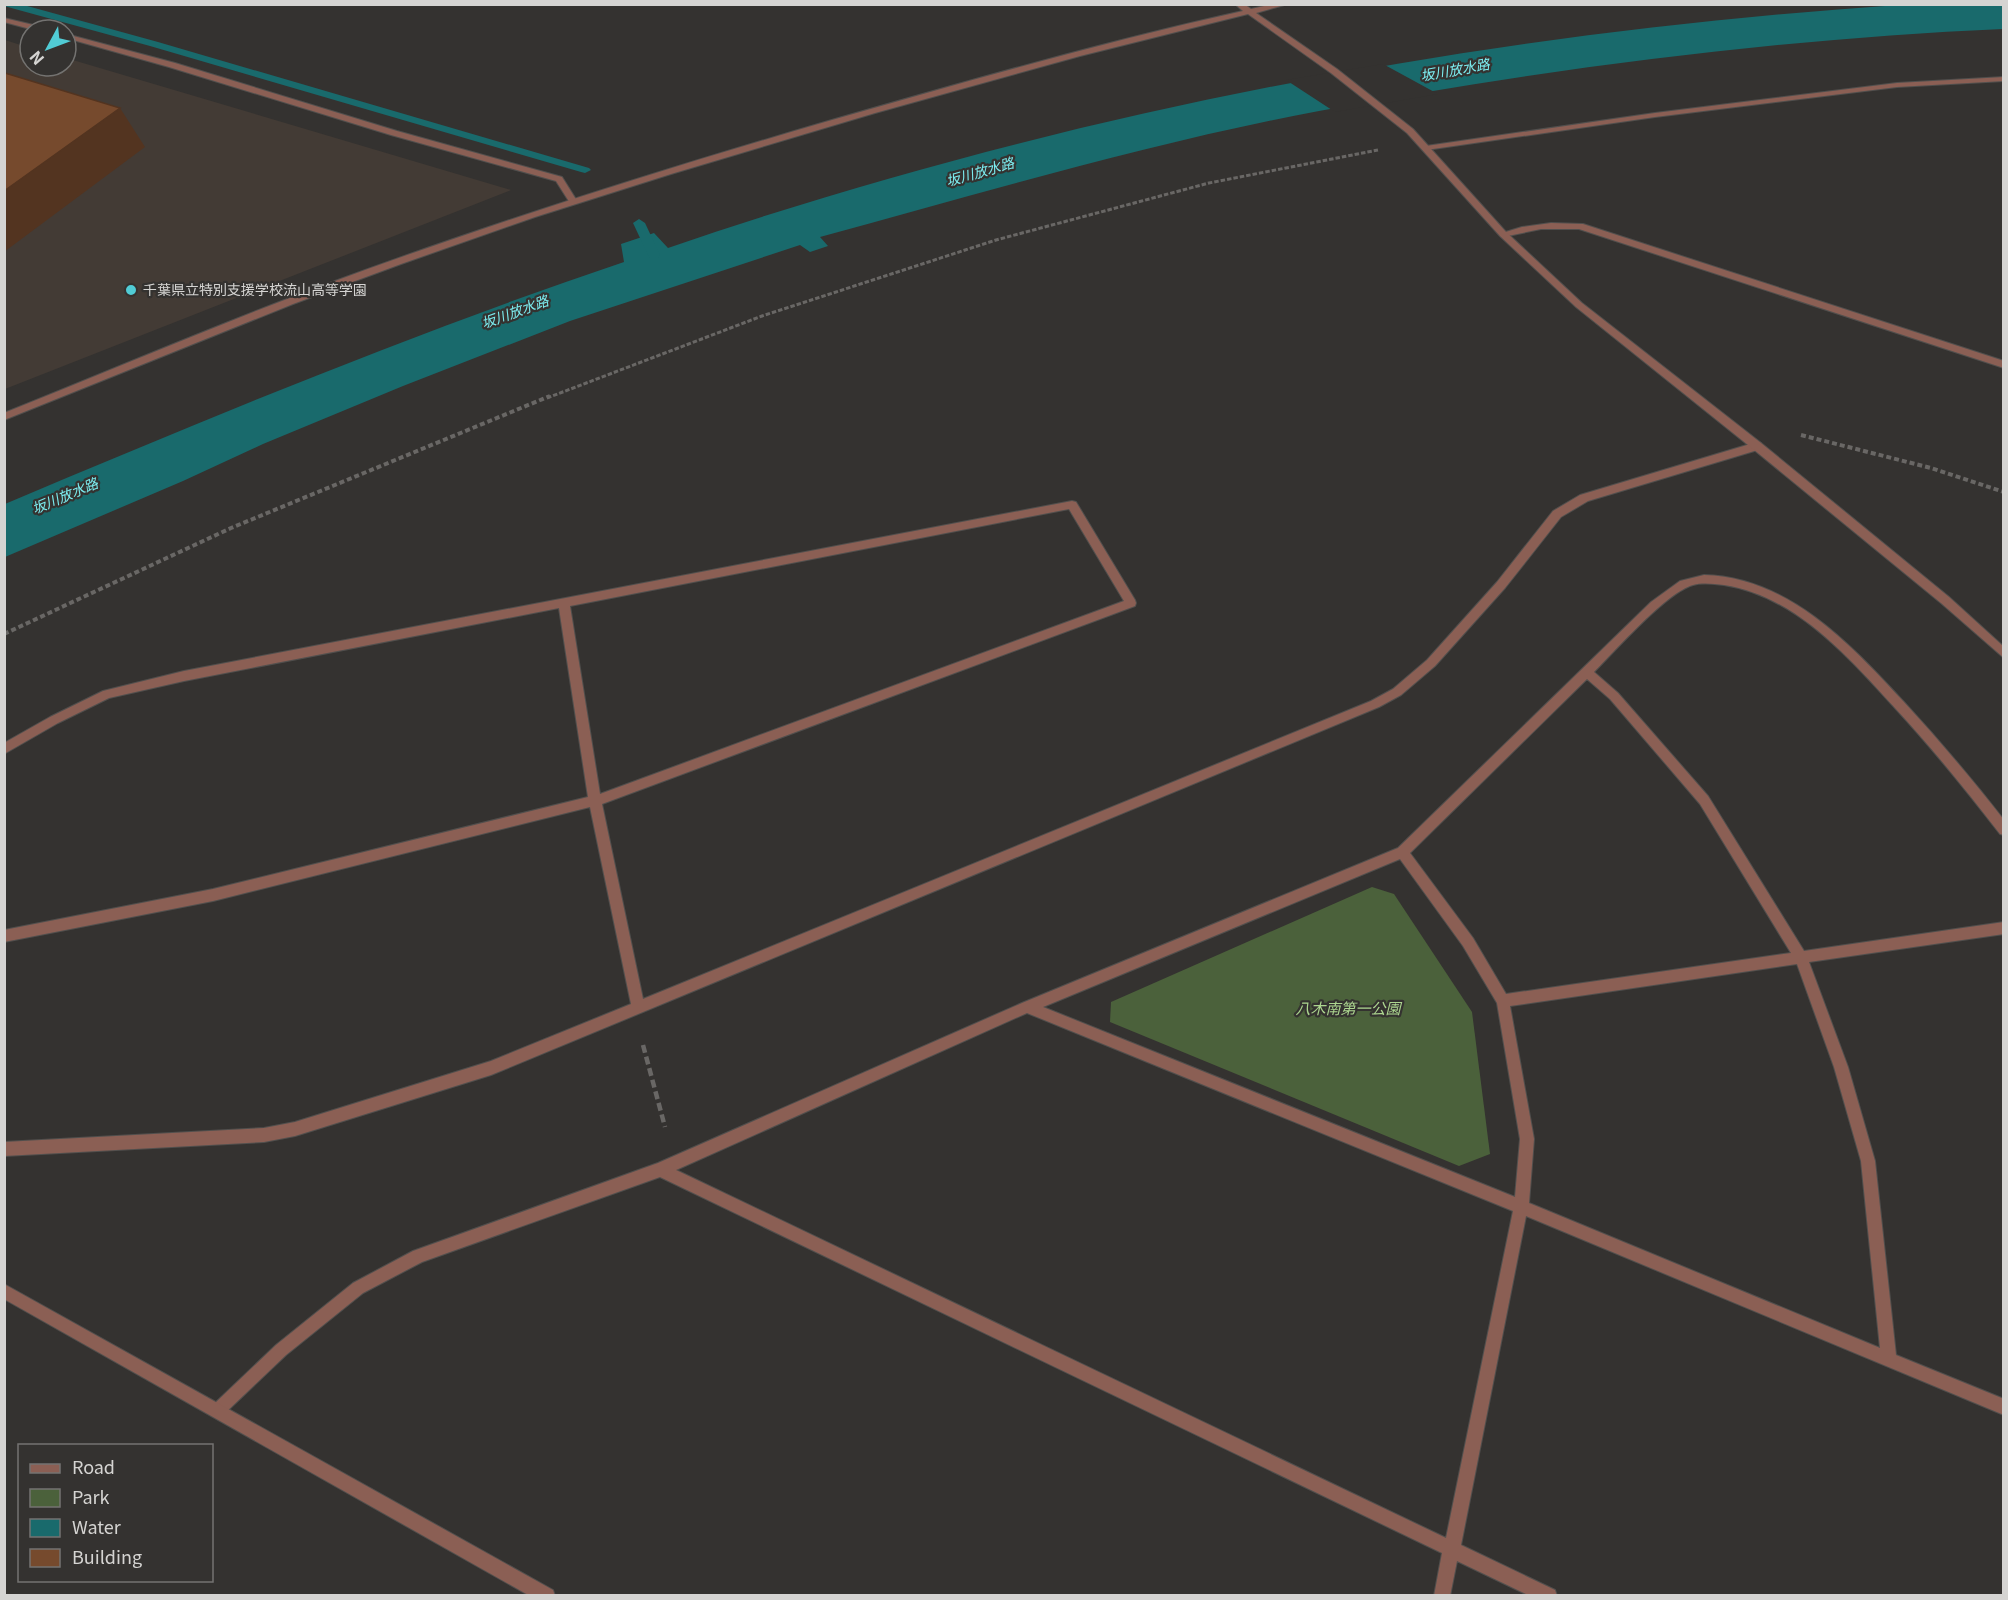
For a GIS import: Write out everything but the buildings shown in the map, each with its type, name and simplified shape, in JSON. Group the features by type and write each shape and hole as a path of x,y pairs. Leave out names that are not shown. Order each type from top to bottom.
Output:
{"street":[{"path":"1238,4 1334,71 1410,131 1503,234 1579,305 1757,446 1945,600 2004,654"},
{"path":"4,417 328,287 573,201 942,91 1086,52 1285,4"},
{"path":"78,39 171,65 394,134 559,178 573,201"},
{"path":"1423,145 1897,85 2004,79"},
{"path":"1503,234 1524,229 1580,226 2004,365"},
{"path":"4,1149 264,1135 295,1129 491,1068 1375,704 1397,692 1431,663 1501,585 1557,514 1584,498 1757,446"},
{"path":"4,749 54,720 107,694 317,650 564,605 1072,505 1131,603 595,801 213,895 4,936"},
{"path":"218,1410 280,1350 358,1288 418,1256 660,1170 1027,1007 1401,852 1655,605 1690,581 1711,579 1749,586 1785,602 1840,641 1953,763 2004,830"},
{"path":"564,605 595,801 635,1008"},
{"path":"1587,672 1614,696 1704,800 1800,956 1841,1067 1868,1161 1889,1360"},
{"path":"1401,852 1468,942 1503,1001 1527,1139 1521,1207 1442,1596"},
{"path":"1503,1001 2004,928"},
{"path":"1027,1007 1521,1207 2004,1407"},
{"path":"660,1170 1549,1596"},
{"path":"4,1291 547,1596"}],"path":[{"path":"4,634 242,524 553,395 762,316 996,240 1209,183 1423,145"},
{"path":"1790,432 1930,468 2004,492"},
{"path":"635,1008 675,1163"}],"shaded area":[{"name":"千葉県立特別支援学校流山高等学園","path":"5,40 18,44 18,78 78,78 78,62 511,190 5,389"}],"green space":[{"name":"八木南第一公園","path":"1372,887 1394,894 1472,1012 1490,1154 1459,1166 1110,1022 1111,1002"}],"water":[{"name":"坂川放水路","path":"1898,5 2003,5 2003,29 1831,40 1574,69 1319,111 1193,138 1068,169 820,237 828,246 810,252 800,245 570,321 263,444 5,557 5,504 235,408 389,347 624,262 621,244 654,233 668,248 817,200 968,157 1121,119 1275,86 1430,58 1585,36 1742,18"}],"pier":[{"path":"1383,64 1438,94 1335,112 1286,80"}],"waterway":[{"path":"7,4 154,44 585,170"},
{"path":"639,223 654,255"}],"place":[{"name":"千葉県立特別支援学校流山高等学園","path":"131,290"}]}
